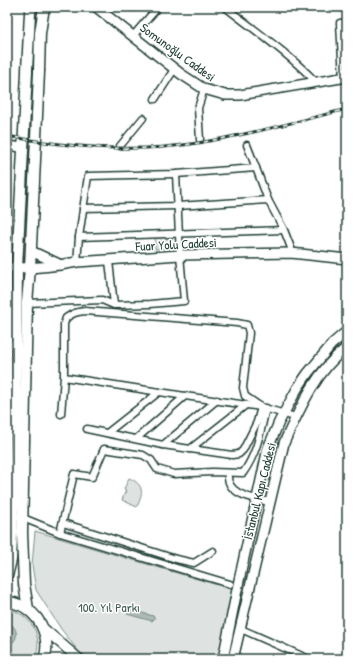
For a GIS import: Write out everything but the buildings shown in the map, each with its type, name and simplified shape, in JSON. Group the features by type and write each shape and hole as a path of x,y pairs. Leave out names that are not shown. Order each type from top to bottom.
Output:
{"main road":[{"path":"28,609 24,584 22,533 27,303 31,251 40,33 44,7"},
{"name":"Somunoğlu Caddesi","path":"96,7 204,89 225,95 240,95 345,78"},
{"path":"7,576 11,560 9,515 14,454 11,344 12,267 23,148 30,9"},
{"path":"27,71 32,77 36,76 39,71"},
{"path":"31,251 61,265"},
{"name":"Fuar Yolu Caddesi","path":"12,267 30,268 77,262 180,255 291,253 347,259"},
{"path":"223,659 268,448 283,413 297,389 332,344 347,331"},
{"name":"İstanbul Kapı Caddesi","path":"233,659 284,443 295,418 311,389 325,369 347,347"},
{"path":"7,601 16,603 28,609 36,617 43,628 79,659"},
{"path":"43,628 48,659"},
{"path":"44,659 46,644"}],"street":[{"path":"133,36 158,7"},
{"path":"225,7 288,56 316,82"},
{"path":"345,78 344,44 340,23 347,22"},
{"path":"155,99 175,68"},
{"path":"200,140 198,108 204,89"},
{"path":"120,146 143,118"},
{"path":"7,145 23,148"},
{"path":"247,145 268,200 291,248 291,253"},
{"path":"77,262 88,176 176,174 256,168"},
{"path":"27,303 102,300 114,305 184,301 176,174"},
{"path":"83,208 178,206 268,200"},
{"path":"79,237 283,230"},
{"path":"109,260 114,305"},
{"path":"61,414 64,376 64,324 66,318 75,312 85,311 247,325 249,333 243,388 245,396 264,407"},
{"path":"64,376 159,392 264,407 295,418"},
{"path":"107,433 159,392"},
{"path":"136,439 185,396"},
{"path":"163,445 217,400"},
{"path":"190,449 246,405"},
{"path":"60,533 74,474 92,477 104,449 143,455 151,460 157,469 174,474 243,472 249,464 254,452 262,426 264,407"},
{"path":"87,429 163,445 232,455 239,454 243,450 264,407"},
{"path":"228,473 228,480 232,489 240,494 269,502"},
{"path":"9,515 23,518 60,533 230,584"},
{"path":"63,523 176,559 194,563 213,551"},
{"path":"241,630 309,659"}],"green space":[{"path":"171,237 172,248 155,249 155,238"},
{"path":"129,478 138,484 141,490 141,498 137,507 122,500 126,490 124,489"},
{"name":"100. Yıl Parkı","path":"35,531 231,589 232,597 219,659 90,659 79,652 61,629 36,590 32,565"},
{"path":"7,608 23,616 33,627 38,642 35,659 7,659"}],"shaded area":[{"path":"128,609 153,616 154,619 152,621 127,614"},
{"path":"7,622 16,630 16,638 7,646"}],"railway":[{"path":"7,136 99,148 168,147 230,137 347,109"}]}
